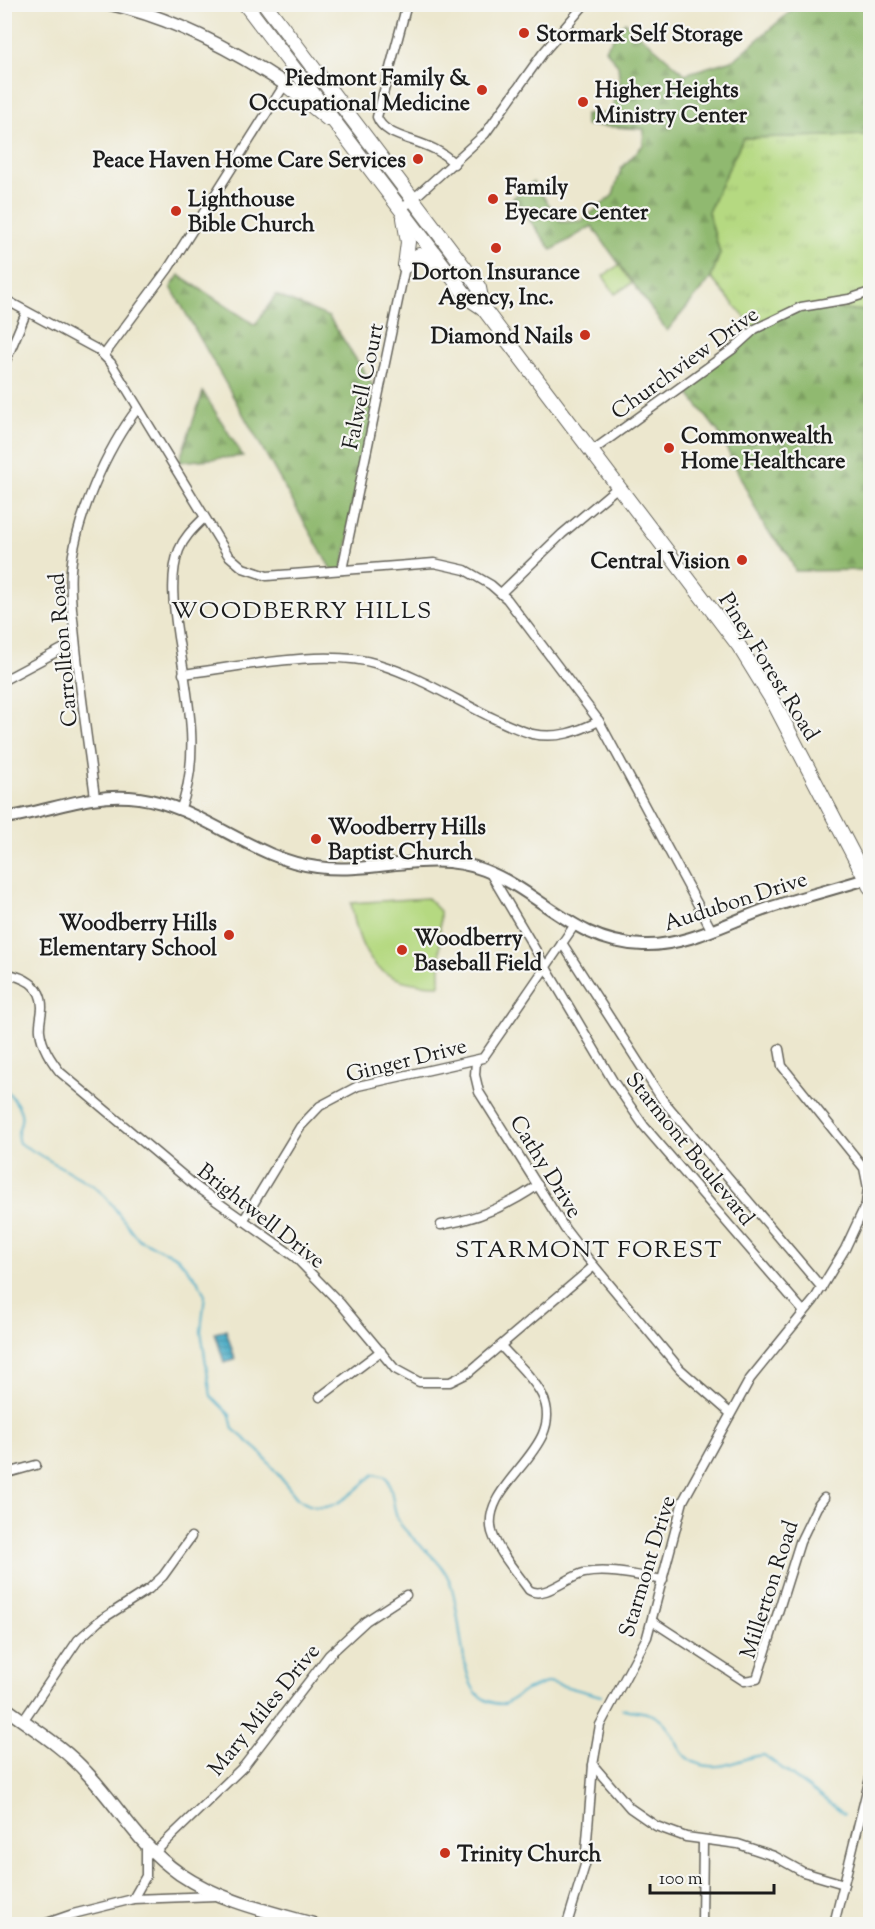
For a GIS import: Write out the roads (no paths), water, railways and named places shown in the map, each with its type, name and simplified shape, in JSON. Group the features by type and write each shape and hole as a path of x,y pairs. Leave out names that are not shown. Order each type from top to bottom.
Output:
{"main road":[{"name":"Piney Forest Road","path":"244,4 401,210 416,235 444,266 468,298 483,308 744,654 774,703 869,881"},
{"name":"Piney Forest Road","path":"265,4 471,276 478,288 483,308"},
{"path":"117,5 228,50 285,84 308,105 338,127"},
{"path":"401,210 407,227 405,266"},
{"path":"416,235 427,235 434,239 462,274 471,276"},
{"path":"405,266 419,255 432,258 444,266"},
{"path":"4,1707 86,1771 150,1849 181,1874 218,1895 313,1924"}],"street":[{"path":"406,4 377,117 383,128 390,133 437,148 454,164"},
{"path":"401,210 416,205 494,123 543,53 585,4"},
{"path":"104,355 168,269 285,84"},
{"name":"Falwell Court","path":"342,570 405,266 416,235 416,205"},
{"name":"Churchview Drive","path":"592,451 733,349 755,329 795,309 870,292"},
{"path":"4,299 104,355 228,555 253,572 279,576 434,563 465,570 501,593 599,721 711,929"},
{"path":"4,365 26,313"},
{"name":"Carrollton Road","path":"95,797 70,590 78,532 115,441 138,408"},
{"path":"501,593 554,541 619,486"},
{"path":"180,810 189,785 191,760 174,605 176,562 183,542 204,518"},
{"path":"4,680 75,642"},
{"path":"183,674 296,661 363,660 401,672 532,734 555,737 569,734 599,721"},
{"name":"Audubon Drive","path":"4,818 95,797 141,798 180,810 270,855 306,866 361,868 429,860 464,864 489,873 574,926 608,940 646,946 676,941 869,881"},
{"name":"Starmont Boulevard","path":"489,873 547,966 613,1081 644,1126 804,1312"},
{"name":"Ginger Drive","path":"243,1221 300,1127 320,1106 358,1086 476,1061 489,1052 574,926"},
{"name":"Starmont Boulevard","path":"562,943 662,1099 822,1288"},
{"name":"Brightwell Drive","path":"4,973 24,977 35,987 42,1006 40,1034 49,1057 60,1072 198,1188 296,1257 340,1303 395,1369 410,1378 439,1384 468,1373 594,1266"},
{"name":"Starmont Drive","path":"567,1924 585,1865 597,1737 606,1711 647,1637 683,1501 750,1379 822,1288 853,1234 866,1204 867,1178 859,1159 782,1066 779,1049"},
{"name":"Cathy Drive","path":"476,1061 475,1075 479,1092 565,1229 680,1369 730,1413"},
{"path":"441,1225 501,1208 538,1185"},
{"path":"501,1346 540,1391 546,1406 546,1425 538,1444 500,1496 492,1514 491,1525 496,1542 529,1590 540,1593 583,1573 598,1572 663,1580"},
{"path":"320,1397 381,1352"},
{"path":"4,1474 36,1465"},
{"name":"Millerton Road","path":"652,1621 744,1681 753,1682 759,1675 800,1542 817,1507 824,1498"},
{"path":"23,1720 78,1640 99,1620 149,1589 163,1576 191,1537"},
{"name":"Mary Miles Drive","path":"150,1849 244,1766 329,1655 366,1621 406,1595"},
{"path":"594,1765 619,1798 644,1820 672,1834 738,1844 774,1856 803,1872 844,1884"},
{"path":"834,1924 870,1778"},
{"path":"702,1924 704,1840"},
{"path":"133,1899 146,1876 150,1849"},
{"path":"44,1924 133,1899 218,1895"}],"water":[{"path":"226,1330 235,1359 224,1362 215,1333"}],"waterway":[{"path":"4,1087 21,1113 19,1143 94,1186 106,1197 138,1239 177,1257 198,1281 205,1295 201,1331 211,1396 230,1415 233,1429 259,1451 297,1498 308,1505 329,1506 348,1497 374,1474 386,1477 401,1525 436,1560 451,1585 469,1679 479,1695 491,1702 505,1704 526,1690 549,1682 601,1696"},
{"path":"622,1709 658,1718 671,1732 683,1754 697,1764 716,1766 764,1755 844,1814"}],"place":[{"name":"Stormark Self Storage","path":"524,33"},
{"name":"Piedmont Family & Occupational Medicine","path":"482,90"},
{"name":"Higher Heights Ministry Center","path":"583,102"},
{"name":"Peace Haven Home Care Services","path":"418,159"},
{"name":"Family Eyecare Center","path":"493,199"},
{"name":"Lighthouse Bible Church","path":"176,211"},
{"name":"Dorton Insurance Agency, Inc.","path":"496,248"},
{"name":"Diamond Nails","path":"585,335"},
{"name":"Commonwealth Home Healthcare","path":"669,448"},
{"name":"Central Vision","path":"742,560"},
{"name":"Woodberry Hills Baptist Church","path":"316,839"},
{"name":"Woodberry Hills Elementary School","path":"229,935"},
{"name":"Woodberry Baseball Field","path":"402,950"},
{"name":"Trinity Church","path":"445,1853"}],"district":[{"name":"WOODBERRY HILLS","path":"302,610"},
{"name":"STARMONT FOREST","path":"589,1249"}]}
